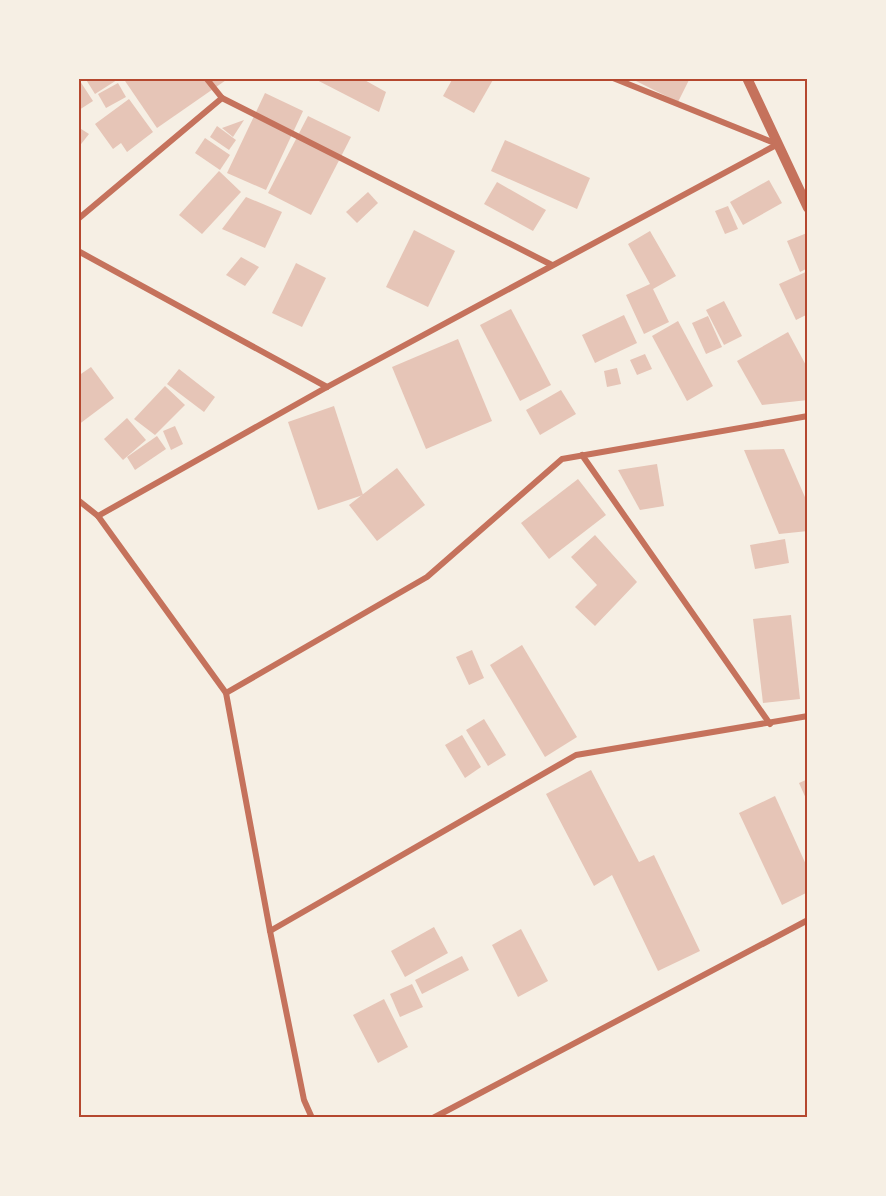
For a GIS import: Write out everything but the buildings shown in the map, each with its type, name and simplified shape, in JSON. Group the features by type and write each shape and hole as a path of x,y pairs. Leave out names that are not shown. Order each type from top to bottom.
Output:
{"street":[{"path":"206,78 222,98 552,265"},
{"path":"613,78 778,144"},
{"path":"747,78 808,208"},
{"path":"78,219 222,98"},
{"path":"98,516 327,387 778,144"},
{"path":"78,251 327,387"},
{"path":"226,693 427,577 561,459 808,416"},
{"path":"582,455 770,724"},
{"path":"78,501 98,516 226,693 304,1100 312,1118"},
{"path":"270,931 576,755 808,716"},
{"path":"433,1118 447,1115 808,920"}]}
